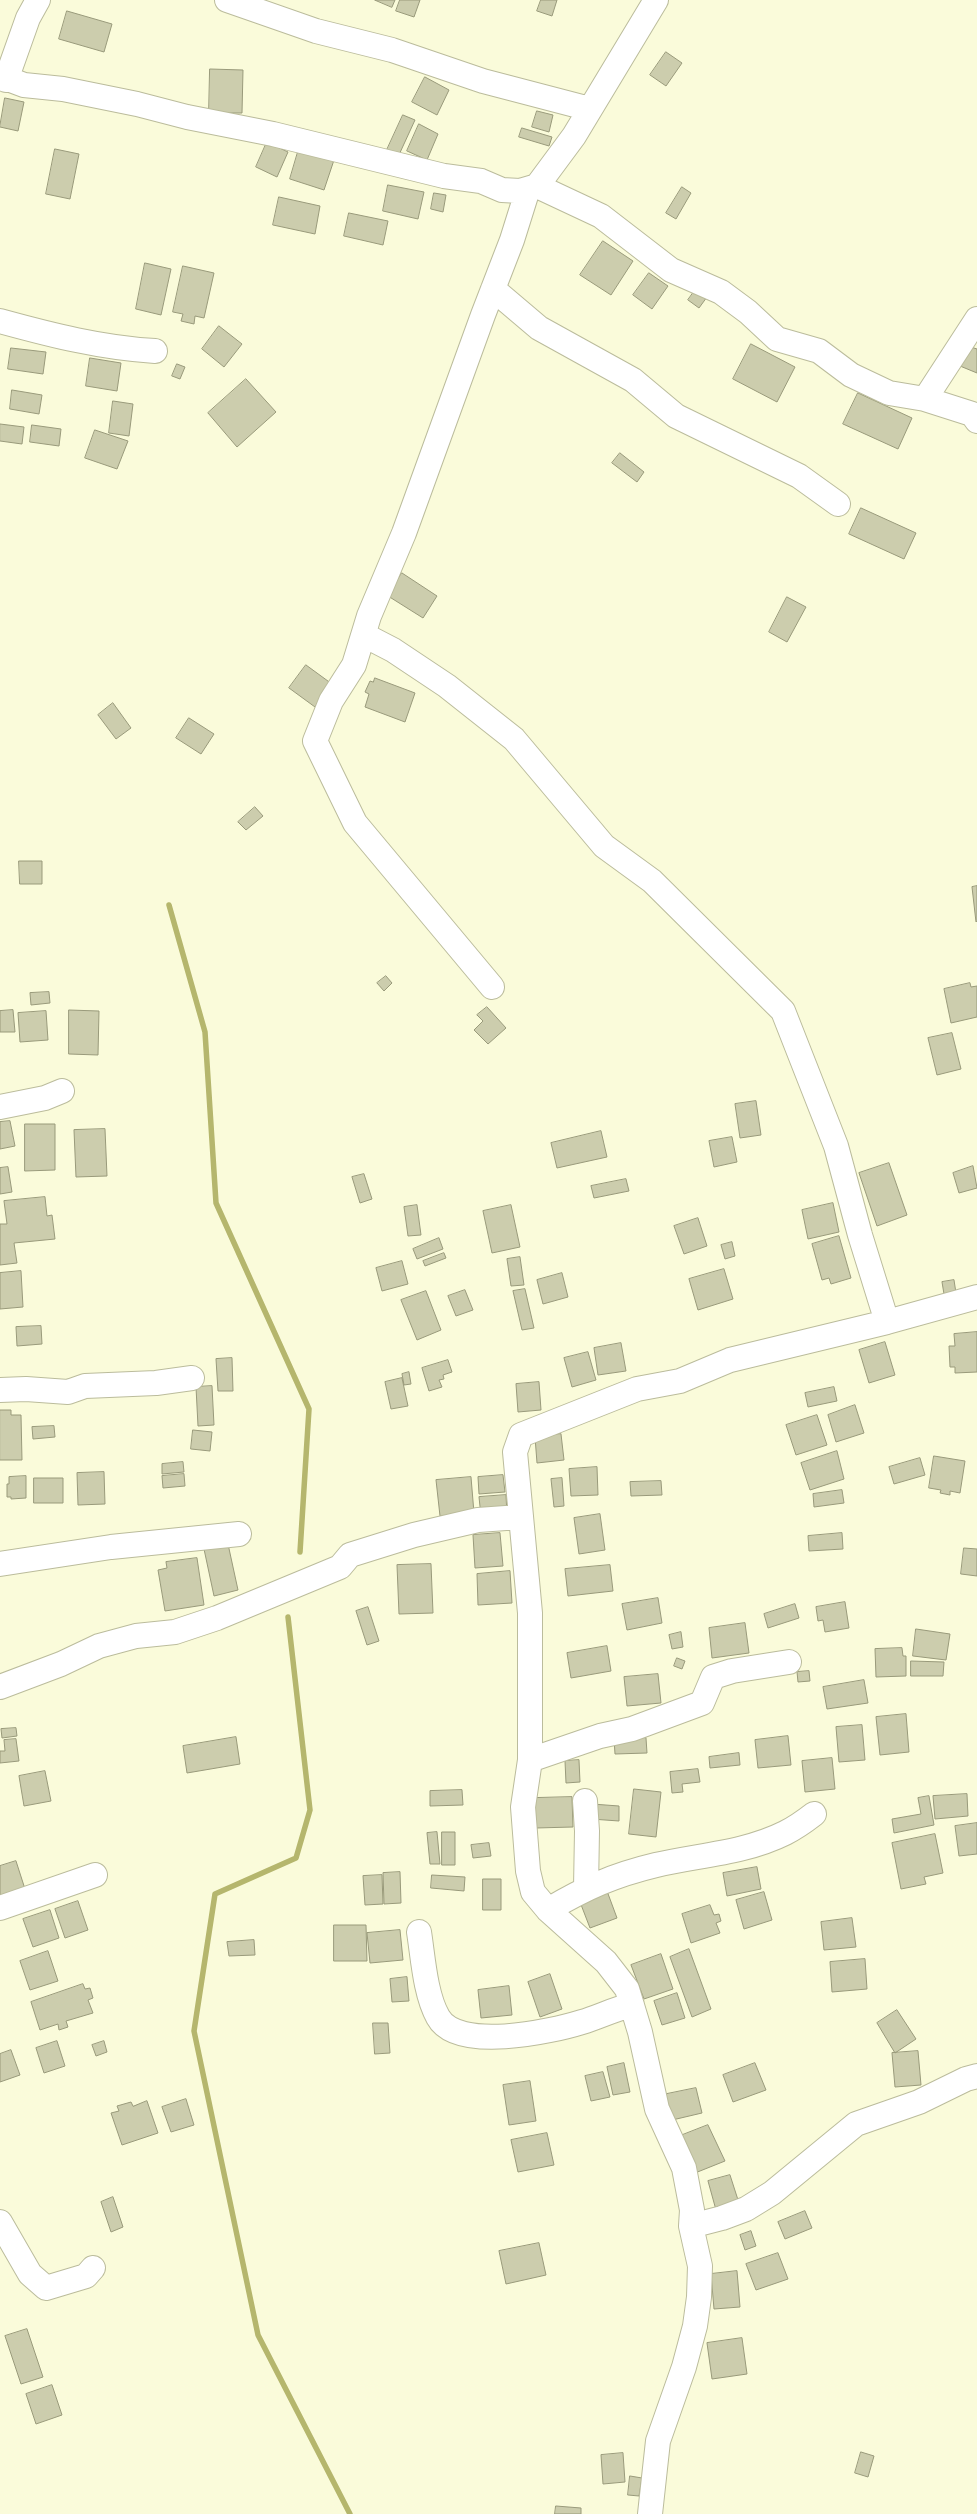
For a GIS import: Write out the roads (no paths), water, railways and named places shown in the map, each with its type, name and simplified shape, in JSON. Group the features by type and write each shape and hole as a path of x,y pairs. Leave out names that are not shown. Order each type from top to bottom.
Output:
{"street":[{"path":"38,0 28,18 3,78 24,85 63,89 111,98 251,131 273,134 444,176 481,181 502,190 520,191 533,188 601,216 671,270 721,292 748,312 777,339 819,351 851,375 889,392 925,399 972,414 977,421"},
{"path":"227,0 316,31 392,50 483,81 590,110"},
{"path":"492,987 355,823 315,741 331,701 354,665 369,616 404,533 493,289 533,188 590,110 656,0"},
{"path":"493,289 539,328 633,380 676,416 799,476 838,504"},
{"path":"925,399 977,319"},
{"path":"0,321 68,339 130,350 155,351"},
{"path":"364,635 393,650 447,686 514,739 604,846 652,882 783,1011 836,1146 887,1322"},
{"path":"0,1107 45,1098 62,1092"},
{"path":"650,2514 658,2441 684,2367 699,2297 700,2266 691,2226 692,2210 684,2168 657,2109 640,2032 627,1989 606,1962 548,1910 533,1892 528,1871 523,1806 530,1760 530,1613 515,1452 521,1434 637,1388 680,1381 730,1360 887,1322 977,1297"},
{"path":"0,1390 26,1389 68,1392 85,1386 156,1383 192,1378"},
{"path":"0,1687 61,1664 99,1646 136,1636 175,1632 217,1618 340,1567 350,1555 414,1535 478,1520 520,1518"},
{"path":"0,1564 111,1547 239,1534"},
{"path":"530,1760 600,1736 641,1726 702,1703 713,1677 732,1671 789,1662"},
{"path":"585,1801 587,1832 586,1888"},
{"path":"548,1910 586,1888 655,1865 722,1854 760,1843 786,1833 814,1814"},
{"path":"0,1908 96,1875"},
{"path":"419,1932 427,1984 438,2018 452,2031 473,2036 504,2037 543,2032 582,2022 612,2010 632,2005"},
{"path":"691,2226 722,2218 746,2209 772,2193 856,2124 919,2102 966,2078 977,2076"},
{"path":"0,2222 30,2274 46,2288 86,2276 93,2268"}],"waterway":[{"path":"169,905 205,1032 216,1203 309,1409 300,1552"},
{"path":"288,1617 310,1810 296,1858 215,1894 194,2031 258,2335 350,2514"}]}
